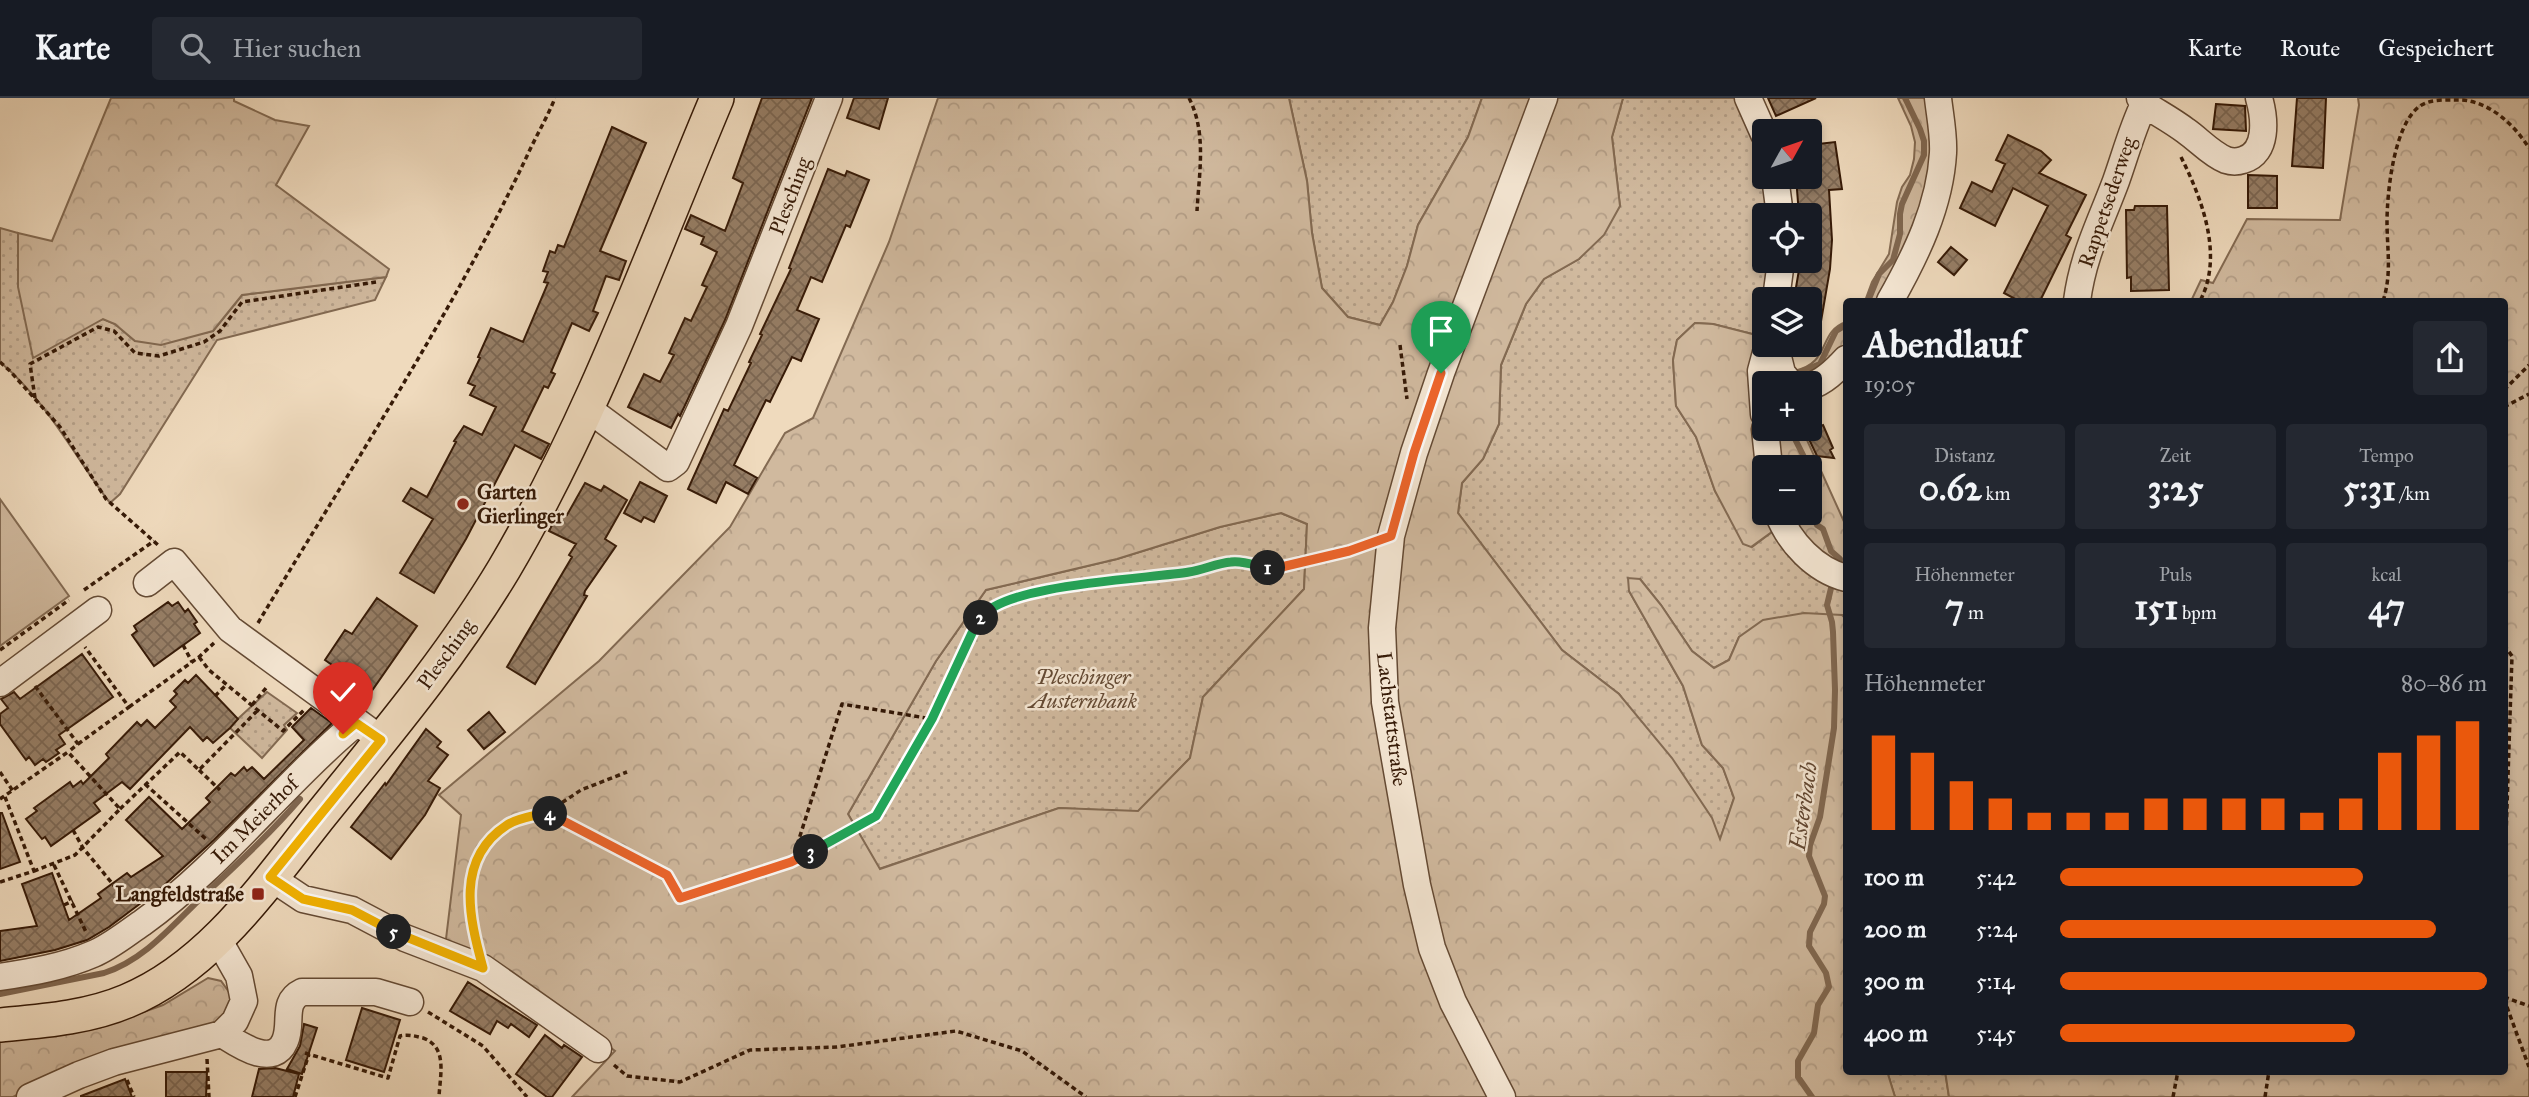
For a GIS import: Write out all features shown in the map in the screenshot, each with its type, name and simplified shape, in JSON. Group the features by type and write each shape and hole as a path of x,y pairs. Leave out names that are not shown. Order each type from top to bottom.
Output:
{"main road":[{"name":"Plesching","path":"0,1025 48,1021 93,1012 127,1001 160,983 218,939 270,877 369,731 446,658 503,569 546,492 587,408 627,319 717,98"}],"street":[{"name":"Plesching","path":"587,408 668,468 676,462 739,326 828,98"},
{"name":"Lachstattstraße","path":"1502,1097 1453,1002 1432,948 1417,885 1385,702 1382,628 1391,536 1414,453 1441,373 1544,98"},
{"path":"1748,98 1757,119"},
{"path":"1892,298 1920,244 1940,177 1944,150 1938,98"},
{"path":"2142,101 2215,153 2228,161 2238,162 2256,153 2261,145 2263,131 2259,98"},
{"name":"Rappetsederweg","path":"2077,298 2083,264 2116,181 2142,101"},
{"path":"1822,379 1843,362"},
{"path":"1784,525 1790,538 1807,556 1826,570 1843,577"},
{"path":"147,583 174,562 238,636 369,731"},
{"path":"0,683 98,610"},
{"name":"Im Meierhof","path":"0,977 46,970 95,954 172,901 283,791 369,731"},
{"path":"270,877 303,899 352,910 405,938 483,968 598,1049"},
{"path":"214,1042 235,1021 244,1001 239,976 218,939"},
{"path":"30,1097 114,1062 214,1042 258,1054 275,1052 285,1042 289,1004 295,995 303,992 376,992 410,1002"}],"path":[{"path":"34,871 3,798 192,662 238,636 353,470 480,252 555,98"},
{"path":"1189,98 1196,111 1201,135 1198,211"},
{"path":"2420,98 2421,104"},
{"path":"2384,298 2389,283 2387,219 2393,168 2401,132 2421,104 2440,100 2465,100 2490,109 2510,124 2529,148"},
{"path":"2174,147 2203,204 2209,235 2207,287 2202,298"},
{"path":"35,398 30,364 98,327 114,331 135,352 159,356 204,342 220,331 242,302 376,282"},
{"path":"0,362 60,427 106,499 174,562"},
{"path":"2508,386 2529,365"},
{"path":"2508,405 2529,394"},
{"path":"548,812 667,875 680,898 791,862 876,816 932,719 972,633 985,612 1010,598 1121,579 1189,572 1233,561 1273,569 1349,551 1391,536"},
{"path":"73,629 129,707"},
{"path":"183,645 192,662"},
{"path":"2508,650 2512,656 2508,776"},
{"path":"200,657 209,670 283,731 320,695"},
{"path":"22,666 78,744"},
{"path":"97,675 102,671"},
{"path":"215,696 227,684"},
{"path":"252,705 265,688"},
{"path":"791,862 842,704 932,719"},
{"path":"198,770 258,710"},
{"path":"46,717 53,712"},
{"path":"68,752 120,809"},
{"path":"0,882 54,865 83,848 180,752 220,790"},
{"path":"148,770 154,775"},
{"path":"0,772 13,791"},
{"path":"483,968 470,907 469,881 481,848 508,824 548,812 581,790 626,772"},
{"path":"145,784 221,855"},
{"path":"174,821 179,813"},
{"path":"73,830 83,848 117,888"},
{"path":"54,865 73,901 95,954"},
{"path":"64,905 73,901"},
{"path":"2508,999 2529,1006"},
{"path":"410,1002 483,1046 527,1097"},
{"path":"2508,1009 2529,1067"},
{"path":"598,1049 627,1076 680,1083 750,1050 837,1047 956,1031 1022,1051 1086,1097"},
{"path":"300,1052 388,1078 401,1036 407,1034 422,1038 435,1044 441,1056 439,1097"},
{"path":"209,1097 209,1072 214,1042"},
{"path":"295,1097 309,1054"},
{"path":"2173,1097 2177,1075"},
{"path":"2265,1097 2268,1075"}],"green space":[{"path":"111,98 234,98 234,101 275,120 309,126 276,185 389,269 386,277 242,295 213,331 161,345 135,341 115,324 103,319 33,358 18,287 18,233 52,241"},
{"path":"938,98 1289,98 1307,181 1312,233 1322,288 1348,317 1380,325 1393,302 1407,266 1418,225 1468,137 1482,98 1538,98 1388,519 1389,788 1492,1097 572,1097 615,1051 549,1002 446,939 461,815 439,795 599,661 730,527 785,433 813,418 889,242","holes":["1281,513 1307,524 1304,589 1203,697 1190,758 1138,811 1059,808 880,869 848,814 936,661 986,590 1117,559 1220,527"]},
{"path":"1289,98 1482,98 1468,137 1418,225 1407,266 1393,302 1380,325 1348,317 1322,288 1312,233 1307,181"},
{"path":"1551,98 1623,98 1612,137 1620,206 1604,235 1579,259 1544,279 1526,304 1501,365 1499,424 1483,459 1462,483 1458,513 1562,650 1619,694 1672,758 1712,818 1720,839 1734,798 1723,768 1702,745 1683,686 1629,591 1628,578 1640,579 1692,651 1714,668 1729,660 1739,637 1763,620 1804,613 1843,616 1843,1075 1888,1075 1895,1097 1510,1097 1436,939 1408,800 1389,621 1409,502"},
{"path":"1623,98 1740,98 1752,123 1752,189 1767,189 1772,203 1752,203 1752,273 1771,273 1767,287 1752,287 1752,334 1713,324 1695,323 1677,340 1673,360 1676,406 1696,437 1715,491 1752,547 1776,529 1843,570 1843,616 1739,637 1729,660 1714,668 1692,651 1640,579 1629,591 1683,686 1702,745 1723,768 1734,798 1720,840 1619,694 1562,650 1458,513 1462,483 1483,459 1499,424 1501,365 1526,304 1544,279 1579,259 1620,206 1612,137"},
{"path":"1898,98 1931,98 1934,177 1884,298 1866,298 1872,282 1889,254 1897,202 1910,175 1915,142"},
{"path":"2358,98 2529,98 2529,1097 1949,1097 1946,1075 2508,1075 2508,298 2192,298 2201,280 2213,283 2247,219 2340,220"},
{"path":"0,228 18,233 18,284 84,327 103,319 115,324 135,341 213,331 242,295 386,277 375,300 217,340 120,494 110,503 46,411 17,377 0,362"},
{"path":"1695,323 1713,324 1752,334 1752,357 1764,357 1764,371 1752,371 1752,441 1807,441 1814,455 1752,455 1752,525 1822,525 1822,473 1843,519 1843,570 1776,529 1751,547 1743,544 1715,491 1696,437 1676,406 1673,360 1677,340"},
{"path":"1843,324 1843,353 1817,371 1794,371 1822,357 1822,351 1831,333"},
{"path":"0,499 69,596 0,646"},
{"name":"Pleschinger Austernbank","path":"1281,513 1307,524 1304,589 1203,697 1190,758 1138,812 1059,808 879,869 848,814 936,661 986,590 1117,559 1220,527"},
{"path":"267,692 297,713 284,725 287,730 262,758 229,727"},
{"path":"208,978 221,981 234,999 226,1018 200,1034 37,1085 13,1097 0,1097 0,1041 99,1028 163,1005"},
{"path":"1888,1075 1946,1075 1949,1097 1895,1097"}],"building":[{"path":"762,98 812,98 725,320 680,416 678,414 671,428 628,407 644,374 660,382 674,355 669,353 685,318 691,321 707,287 702,285 717,252 701,244 704,237 685,229 691,215 725,231 743,183 733,178"},
{"path":"854,98 888,98 879,129 847,118"},
{"path":"1768,98 1816,98 1776,116"},
{"path":"2297,98 2326,98 2323,168 2292,166"},
{"path":"2216,104 2245,106 2246,131 2213,129"},
{"path":"612,127 646,143 600,251 626,261 619,280 606,276 593,311 598,313 589,331 572,323 551,372 555,374 548,388 544,386 522,431 549,444 541,459 515,445 466,539 434,593 400,573 433,519 403,501 411,488 427,497 464,426 482,435 496,407 470,395 475,386 468,383 480,358 478,357 491,328 523,342 548,283 544,282 548,272 543,271 550,251 555,253 558,245 564,247"},
{"path":"2008,135 2041,151 2051,160 2039,173 2086,195 2066,235 2071,238 2041,298 2013,298 2004,293 2048,206 2013,188 1995,226 1960,208 1972,182 1992,192 2005,164 1996,160"},
{"path":"1835,142 1842,189 1829,190 1832,240 1822,316 1822,287 1796,287 1798,273 1822,273 1822,203 1798,203 1797,189 1822,189 1822,144"},
{"path":"828,169 845,176 847,171 869,180 850,227 846,225 822,282 811,277 797,310 819,319 801,361 792,357 770,402 766,400 734,465 757,478 748,494 726,482 716,503 688,489 724,409 728,411 751,363 749,362 762,335 760,334 791,269 789,268"},
{"path":"2248,175 2277,176 2277,208 2248,208"},
{"path":"2135,206 2167,206 2169,290 2131,291 2131,277 2127,278 2126,210 2134,210"},
{"path":"1951,247 1967,260 1954,275 1938,262"},
{"path":"1822,425 1833,448 1830,450 1834,458 1817,455 1810,441 1822,441"},
{"path":"640,482 667,496 654,522 644,517 641,522 624,513"},
{"path":"585,483 601,491 604,486 627,500 605,539 616,546 585,591 584,595 587,596 535,684 507,667 572,557 569,555 576,544 549,531 559,511 567,515"},
{"path":"377,598 417,626 371,692 325,660 345,630 352,634"},
{"path":"168,602 172,606 178,602 185,612 188,609 197,622 194,624 200,633 154,666 132,635 137,631 134,626"},
{"path":"82,654 113,697 59,735 65,744 56,750 59,753 46,762 43,759 35,765 29,757 26,760 0,724 0,714 8,708 1,699 14,692 20,699"},
{"path":"196,675 238,719 230,728 213,743 207,737 203,741 190,727 130,789 122,782 94,803 100,811 51,846 45,837 42,839 26,819 37,811 34,808 70,782 73,787 81,781 83,784 109,758 106,754 137,722 141,726 147,720 155,728 176,707 170,701 177,694 174,691 185,680 188,683"},
{"path":"311,708 332,723 214,840 161,888 87,940 55,950 0,961 0,931 37,926 22,884 52,873 69,920 101,898 98,894 127,873 131,877 163,856 126,820 149,797 182,829 210,802 206,798 231,773 235,776 244,767 247,771 252,767 264,779 304,740 292,727"},
{"path":"489,712 505,732 484,749 468,730"},
{"path":"426,729 441,742 437,747 448,755 428,781 440,788 425,815 391,859 351,827 385,783 386,785"},
{"path":"0,813 20,862 0,869"},
{"path":"468,982 537,1025 529,1037 511,1024 508,1028 497,1021 490,1034 450,1011"},
{"path":"362,1008 400,1020 384,1072 346,1060"},
{"path":"304,1024 317,1028 302,1074 287,1069 300,1046"},
{"path":"545,1035 562,1048 564,1045 582,1057 552,1097 547,1097 516,1074"},
{"path":"275,1068 299,1074 293,1097 252,1097 259,1069"},
{"path":"166,1072 207,1072 206,1097 166,1097"},
{"path":"125,1079 132,1097 81,1097 81,1096"}],"waterway":[{"name":"Esterbach","path":"1869,298 1879,274 1893,260 1900,234 1902,204 1924,155 1924,141 1905,98"},
{"name":"Esterbach","path":"1802,371 1820,364 1836,331 1843,327"},
{"name":"Esterbach","path":"1796,441 1803,455"},
{"name":"Esterbach","path":"1817,525 1823,529 1831,551 1840,559 1839,565"},
{"name":"Esterbach","path":"1812,1097 1798,1077 1798,1061 1814,1033 1818,1005 1829,987 1826,973 1809,946 1810,932 1824,904 1825,896 1809,856 1820,817 1834,728 1833,632 1827,605 1832,584"},
{"path":"0,994 104,973 132,960 168,931 264,838 300,799"}],"place":[{"name":"Garten Gierlinger","path":"463,504"},
{"name":"Langfeldstraße","path":"258,894"}],"route":[{"path":"343,734 356,723 381,740 270,877 303,899 352,910 405,938 483,968 470,907 469,881 481,848 508,824 548,812 667,875 680,898 791,862 876,816 932,719 972,633 985,612 1010,598 1121,579 1189,572 1233,561 1273,569 1349,551 1391,536 1414,453 1441,373"}]}
